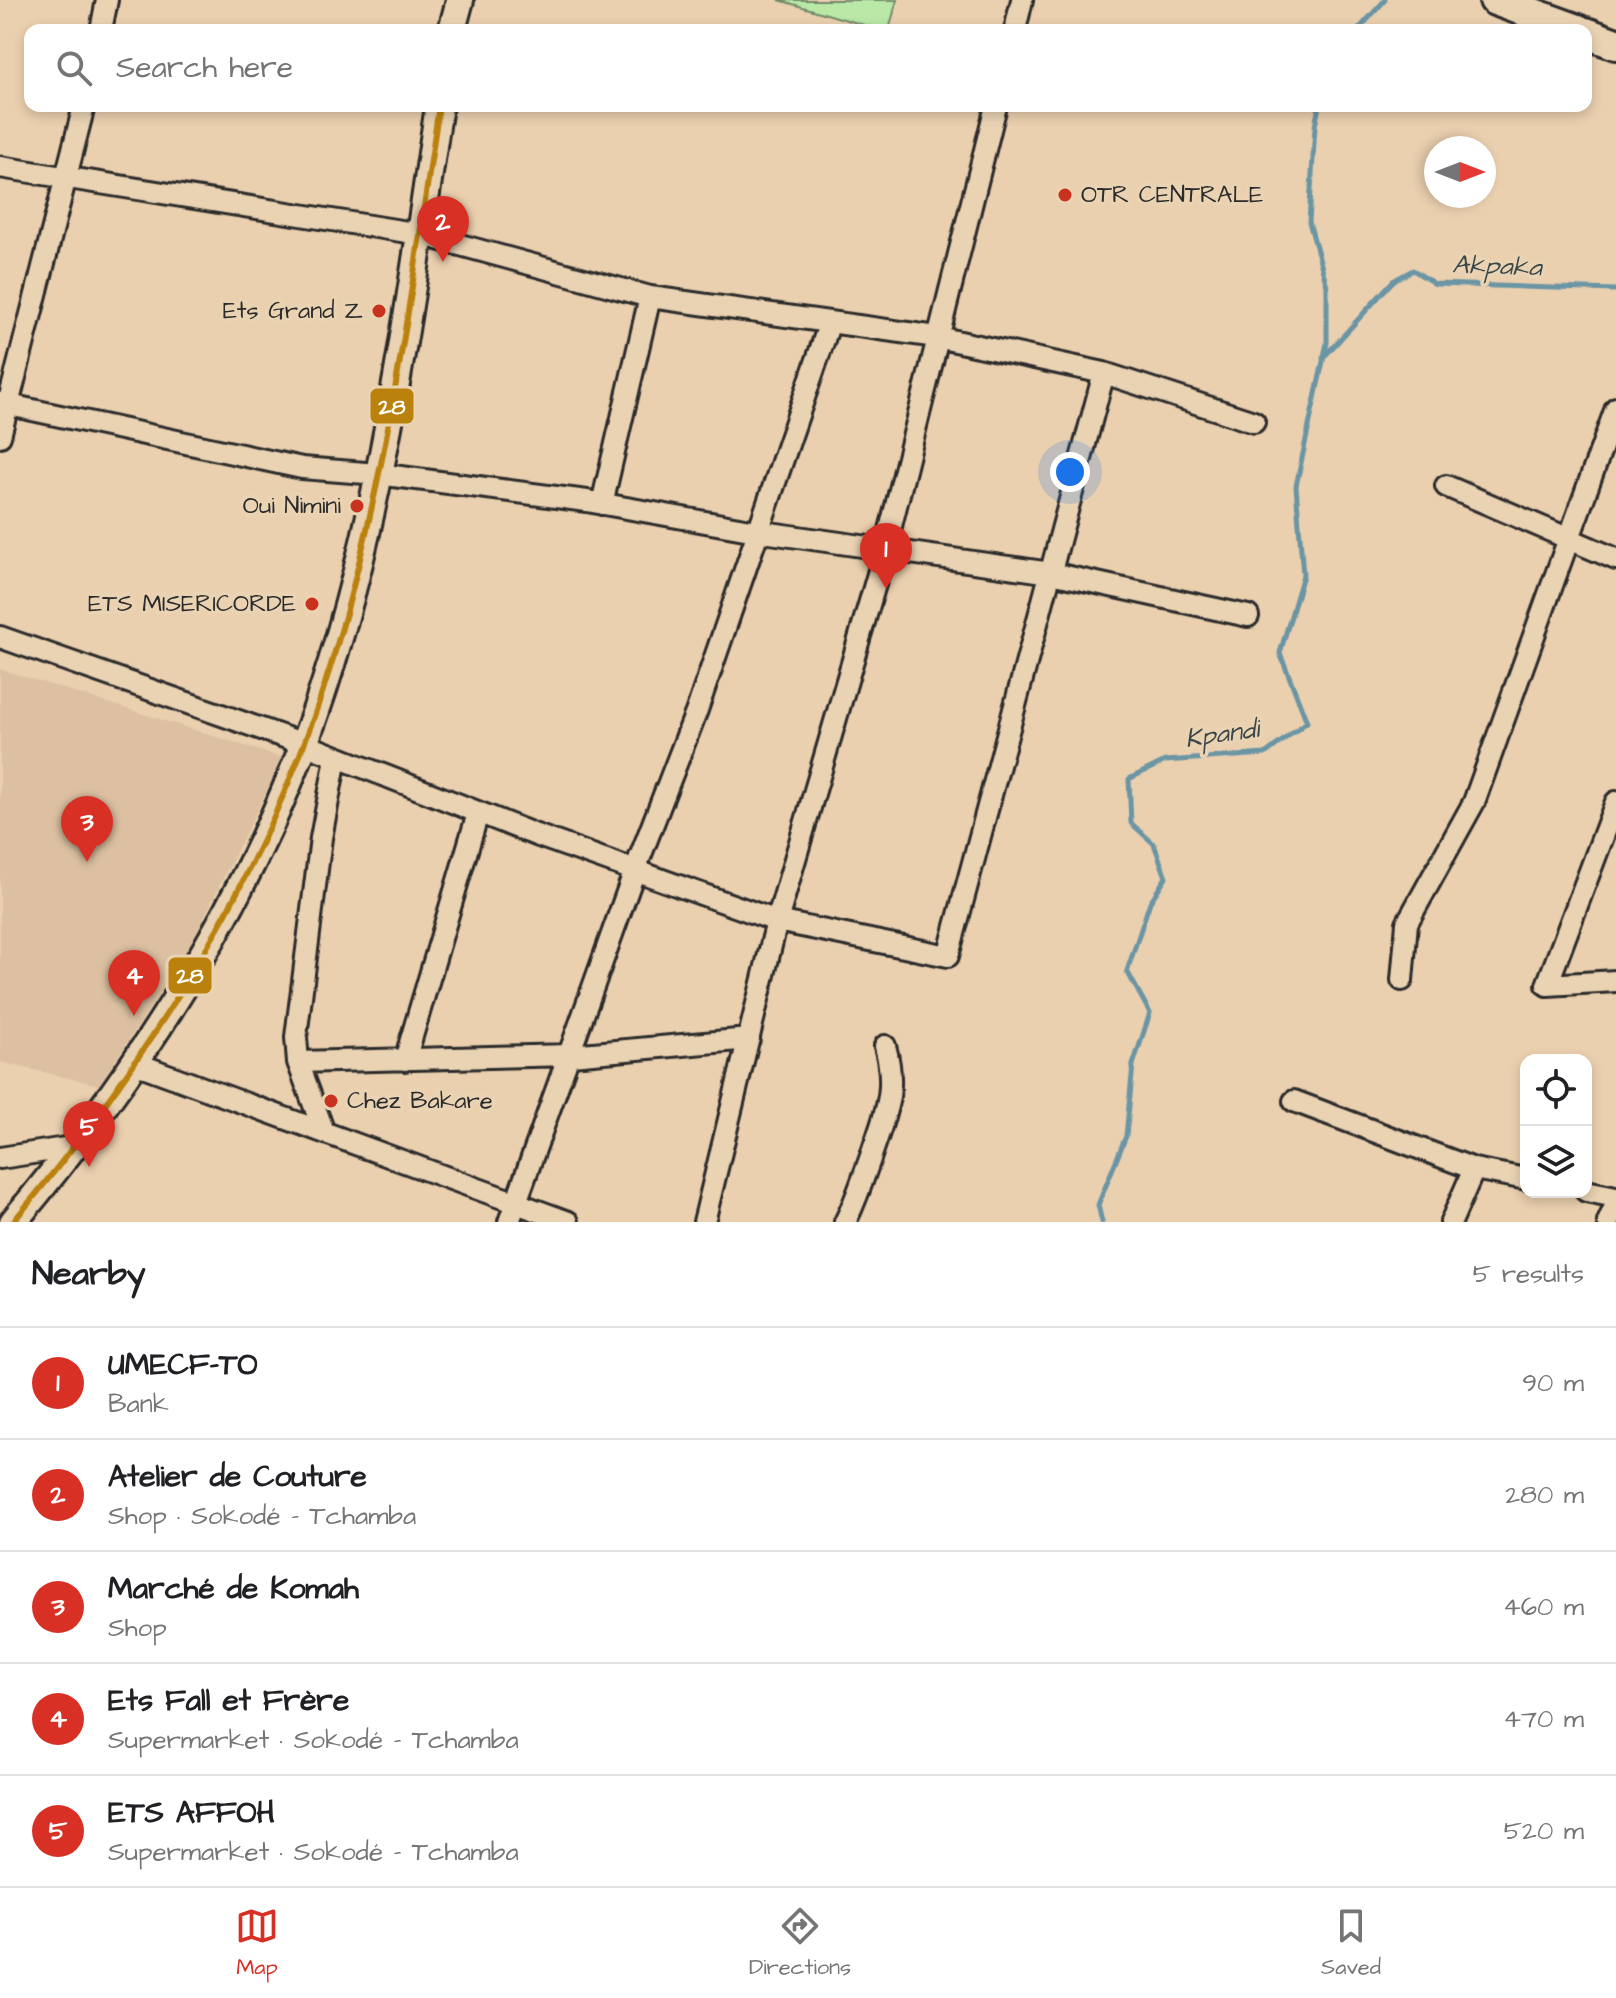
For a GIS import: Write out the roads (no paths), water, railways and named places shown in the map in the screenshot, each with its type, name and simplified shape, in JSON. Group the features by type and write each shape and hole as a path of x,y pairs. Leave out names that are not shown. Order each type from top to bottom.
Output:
{"highway":[{"path":"1495,0 1561,24"},
{"path":"1592,35 1616,44"}],"main road":[{"path":"450,0 450,24"},
{"path":"452,24 460,0"},
{"path":"13,1222 135,1063 220,927 304,744 340,627 378,474 438,112"}],"street":[{"path":"102,24 107,0"},
{"path":"1016,24 1022,0"},
{"path":"0,436 4,404 82,112"},
{"path":"704,1222 777,921 885,550 994,112"},
{"path":"0,167 420,234 650,297 937,337 1104,373 1254,422"},
{"path":"602,504 650,297"},
{"path":"509,1222 635,870 697,710 830,322"},
{"path":"0,637 304,744 478,813 777,921 948,956 1104,373"},
{"path":"4,404 302,468 378,474 602,504 756,531 1051,573 1248,616"},
{"path":"1402,980 1407,923 1474,802 1616,408"},
{"path":"1446,486 1616,559"},
{"path":"324,1132 298,1062 296,1037 313,898 336,758"},
{"path":"1616,802 1547,985 1616,981"},
{"path":"405,1060 478,813"},
{"path":"298,1062 571,1055 749,1039"},
{"path":"845,1222 857,1199 890,1104 892,1072 885,1046"},
{"path":"135,1063 568,1222"},
{"path":"1294,1101 1474,1169 1520,1178"},
{"path":"0,1158 72,1147"},
{"path":"1451,1222 1474,1169"},
{"path":"1592,1192 1616,1197"},
{"path":"1608,1222 1616,1204"}],"waterway":[{"name":"Kpandi","path":"1363,24 1385,0"},
{"name":"Kpandi","path":"1102,1222 1098,1205 1126,1136 1133,1065 1150,1013 1127,971 1150,902 1166,877 1154,844 1131,823 1129,779 1165,761 1265,754 1307,722 1280,653 1303,575 1296,486 1327,343 1327,286 1309,222 1318,112"},
{"name":"Akpaka","path":"1323,358 1393,281 1413,270 1435,284 1616,290"}],"place":[{"name":"OTR CENTRALE","path":"1065,195"},
{"name":"Atelier de Couture","path":"443,262"},
{"name":"Ets Grand Z","path":"379,311"},
{"name":"Oui Nimini","path":"357,506"},
{"name":"UMECF-TO","path":"886,589"},
{"name":"ETS MISERICORDE","path":"312,604"},
{"name":"Marché de Komah","path":"87,862"},
{"name":"Ets Fall et Frère","path":"134,1016"},
{"name":"Chez Bakare","path":"331,1101"},
{"name":"ETS AFFOH","path":"89,1167"}]}
